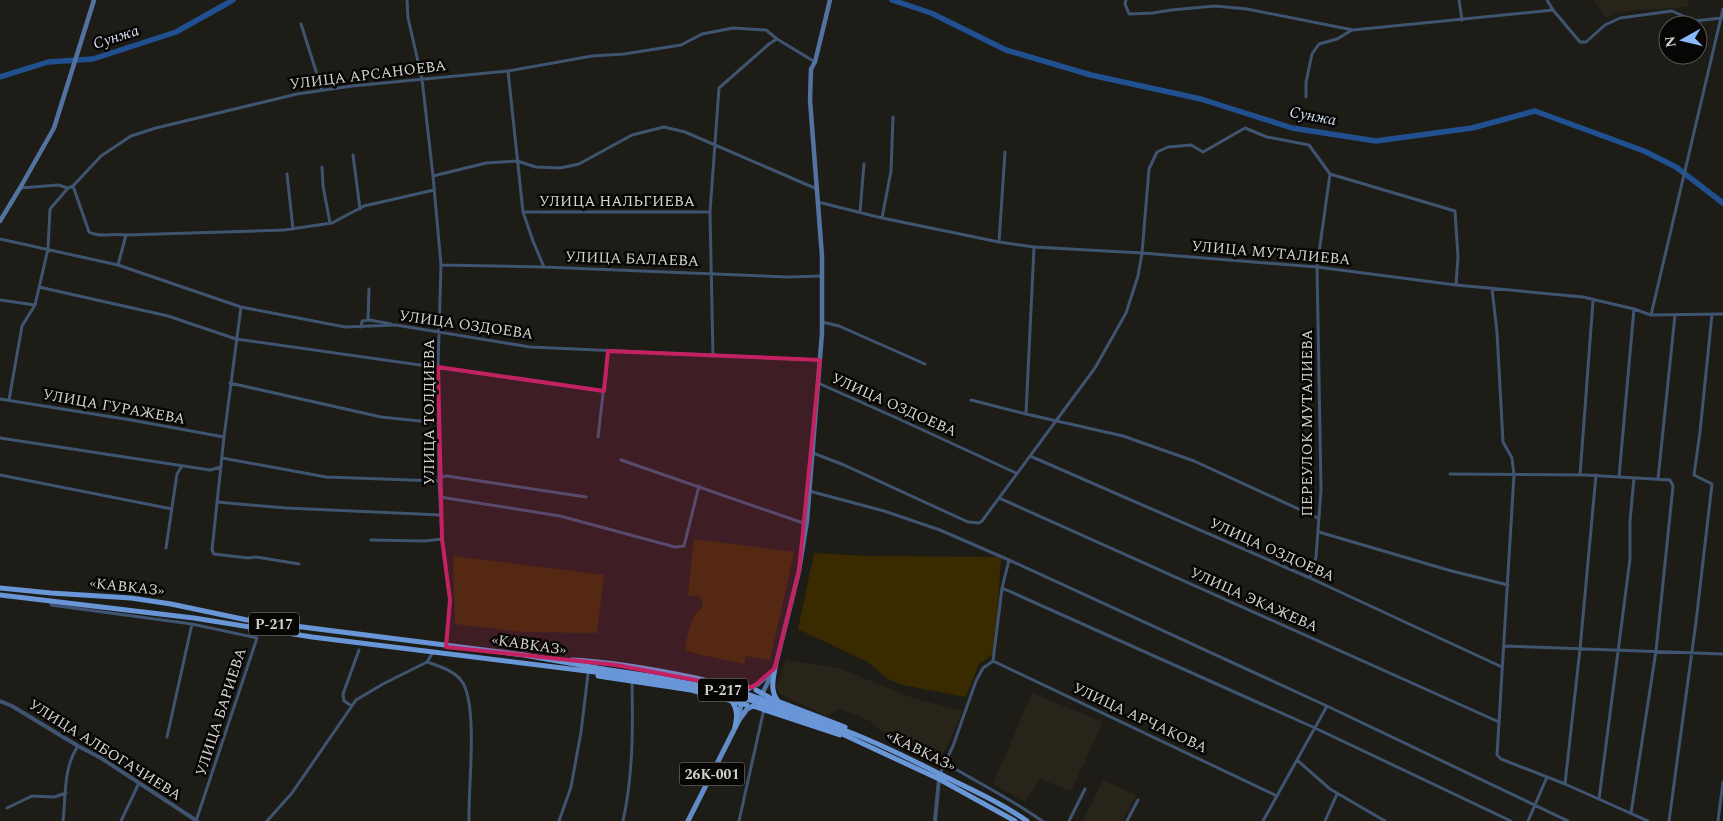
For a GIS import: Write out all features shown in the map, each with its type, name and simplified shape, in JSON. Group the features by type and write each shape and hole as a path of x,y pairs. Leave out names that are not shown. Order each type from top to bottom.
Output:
{"highway":[{"name":"«КАВКАЗ»","path":"0,588 131,598 171,604 247,620 549,659 750,700 867,739 939,777 1015,821"},
{"name":"«КАВКАЗ»","path":"0,594 194,618 312,637 603,671"},
{"path":"549,659 616,664 748,689"},
{"name":"Р-217","path":"542,664 588,674 691,690 732,701"},
{"path":"775,668 773,686 775,697 778,701"},
{"path":"756,690 778,701 840,724 867,739"},
{"path":"732,701 736,707 737,714 735,727"},
{"name":"«КАВКАЗ»","path":"732,701 748,703 863,744 1006,807 1027,821"},
{"name":"«КАВКАЗ»","path":"838,730 863,744"}],"main road":[{"path":"0,221 54,128 94,0"},
{"path":"735,727 748,703 759,700 775,668 799,571 806,524 822,322 822,276 818,202 810,100 811,69 815,62 830,0"},
{"path":"735,727 748,703 744,692 758,684 775,668"},
{"path":"748,689 756,690 759,694 759,700"},
{"name":"26К-001","path":"688,821 735,727"}],"street":[{"name":"УЛИЦА ТОЛДИЕВА","path":"407,0 408,18 422,79 434,176 441,265 438,367 439,479 442,539 450,600 446,647"},
{"path":"1126,0 1125,4 1129,14 1214,6 1248,9 1353,30 1553,10"},
{"path":"1460,0 1462,20"},
{"path":"1546,0 1580,42 1586,42 1605,25 1620,18 1672,11 1694,21 1722,18"},
{"path":"1651,315 1723,9"},
{"path":"301,24 322,90"},
{"name":"УЛИЦА АРСАНОЕВА","path":"9,400 22,326 34,305 48,249 50,209 68,188 73,186 101,156 131,136 297,94 508,71 592,56 624,54 681,45 702,34 734,28 766,30 777,39 815,62"},
{"path":"1306,97 1306,82 1312,54 1319,44 1337,39 1353,30"},
{"path":"713,356 710,212 718,88 777,39"},
{"path":"508,71 523,212 544,267"},
{"path":"882,218 890,171 893,117"},
{"path":"434,176 486,163 517,161 536,167 560,168 579,164 632,135 664,127 684,132 714,144 817,189"},
{"path":"812,453 844,464 968,522 978,523 982,521 1095,368 1126,313 1138,276 1142,253 1148,169 1156,152 1168,147 1191,144 1203,152 1245,128 1267,138 1309,145 1330,174 1455,211 1458,257 1456,285"},
{"path":"999,242 1006,152"},
{"path":"353,155 360,209"},
{"path":"860,212 864,164"},
{"path":"322,167 323,186 330,223"},
{"path":"287,174 292,229"},
{"name":"ПЕРЕУЛОК МУТАЛИЕВА","path":"1310,578 1316,557 1321,490 1317,268 1330,174"},
{"path":"20,188 58,185 68,188"},
{"path":"73,186 89,232 95,236 292,229 330,223 364,206 434,190"},
{"name":"УЛИЦА МУТАЛИЕВА","path":"818,202 882,218 999,242 1034,247 1142,253 1317,268 1492,289 1583,297 1651,315 1723,314"},
{"name":"УЛИЦА НАЛЬГИЕВА","path":"523,212 710,212"},
{"path":"118,265 126,236"},
{"name":"УЛИЦА ОЗДОЕВА","path":"0,239 118,265 241,307 345,327 396,325 530,347 820,360"},
{"path":"1026,414 1034,247"},
{"name":"УЛИЦА БАЛАЕВА","path":"441,265 544,267 788,277 822,276"},
{"path":"39,287 168,316 236,339 380,361 438,367 604,391"},
{"path":"1492,289 1497,332 1503,442 1512,458 1514,475 1497,755 1501,759 1565,784 1648,821"},
{"path":"368,320 369,290"},
{"path":"0,300 34,305"},
{"path":"1580,475 1593,301"},
{"path":"241,307 230,383 212,550 214,554 248,558 256,557 299,564"},
{"path":"1619,477 1634,309"},
{"path":"1669,821 1696,622 1712,484 1694,475 1712,314"},
{"path":"1658,479 1675,315"},
{"path":"361,326 362,321 368,320 396,325"},
{"path":"822,322 839,326 925,364"},
{"path":"598,437 608,350"},
{"path":"230,383 381,417 439,423"},
{"name":"УЛИЦА ОЗДОЕВА","path":"818,383 1016,473"},
{"name":"УЛИЦА ГУРАЖЕВА","path":"0,398 224,437"},
{"path":"972,400 1123,436 1194,461 1318,518"},
{"path":"0,438 210,470 221,468"},
{"name":"УЛИЦА ОЗДОЕВА","path":"1030,456 1310,578 1502,667"},
{"path":"222,458 326,477 439,479 447,476 586,497"},
{"path":"622,460 806,524"},
{"path":"166,548 177,474 182,466"},
{"path":"1450,474 1580,475 1670,480 1673,486 1656,651 1631,813"},
{"path":"0,475 172,509"},
{"path":"1565,784 1596,476"},
{"path":"1599,799 1630,559 1630,521 1634,478"},
{"path":"440,497 560,516 675,547 684,546 699,486"},
{"path":"809,490 884,511 940,530 1009,560 1327,706 1568,821"},
{"name":"УЛИЦА ЭКАЖЕВА","path":"999,498 1499,722"},
{"path":"217,502 286,508 441,514"},
{"path":"1319,532 1448,570 1508,585"},
{"path":"372,540 425,541 442,539"},
{"path":"935,821 939,777 953,746 976,681 983,668 993,661 1002,588 1009,560"},
{"path":"1002,588 1315,728 1510,821"},
{"path":"6,595 8,589"},
{"path":"51,600 51,606 192,624 167,737"},
{"name":"УЛИЦА БАРИЕВА","path":"192,624 258,638 197,821"},
{"path":"1504,646 1723,654"},
{"path":"352,706 344,701 343,694 359,650"},
{"path":"267,821 292,793 356,700 382,684 427,662 433,651"},
{"name":"УЛИЦА АРЧАКОВА","path":"993,661 1277,796"},
{"path":"427,662 449,670 463,682 468,700 471,719 469,821"},
{"path":"559,821 571,787 581,732 588,674"},
{"path":"623,821 628,797 631,752 632,681"},
{"name":"УЛИЦА АЛБОГАЧИЕВА","path":"0,701 12,706 100,758 197,821"},
{"path":"1263,821 1327,706"},
{"path":"740,821 764,709"},
{"path":"63,821 67,772 72,755 78,746"},
{"path":"1297,760 1330,789 1385,821"},
{"path":"945,763 1019,805 1042,821"},
{"path":"1528,821 1548,777"},
{"path":"1718,821 1723,782"},
{"path":"121,821 139,784"},
{"path":"1069,821 1085,789"},
{"path":"7,808 32,796 54,797 66,793"},
{"path":"1325,821 1338,794"},
{"path":"1127,821 1138,800"}],"highlighted area":[{"path":"608,351 820,360 799,571 775,668 753,687 732,687 616,665 446,647 450,600 442,539 438,367 604,391"}],"shaded area":[{"path":"1594,0 1688,0 1689,7 1615,12 1606,18"},
{"path":"694,539 794,552 770,660 746,656 744,664 685,651 692,621 702,608 703,601 699,596 688,596"},
{"path":"814,553 868,556 1001,557 995,653 979,664 966,697 903,685 888,679 868,662 798,629"},
{"path":"453,556 604,575 597,633 523,632 455,624"},
{"path":"786,660 839,668 913,698 963,711 938,766 894,742 870,721 840,709 826,716 780,694 776,688"},
{"path":"1032,693 1103,722 1071,791 1040,779 1025,802 993,784"},
{"path":"1103,780 1136,795 1123,821 1083,821"}],"waterway":[{"name":"Сунжа","path":"0,77 48,62 93,59 176,32 233,0"},
{"name":"Сунжа","path":"892,0 931,13 1006,50 1091,75 1201,99 1292,128 1376,141 1472,128 1535,111 1644,151 1676,167 1723,203"}]}
